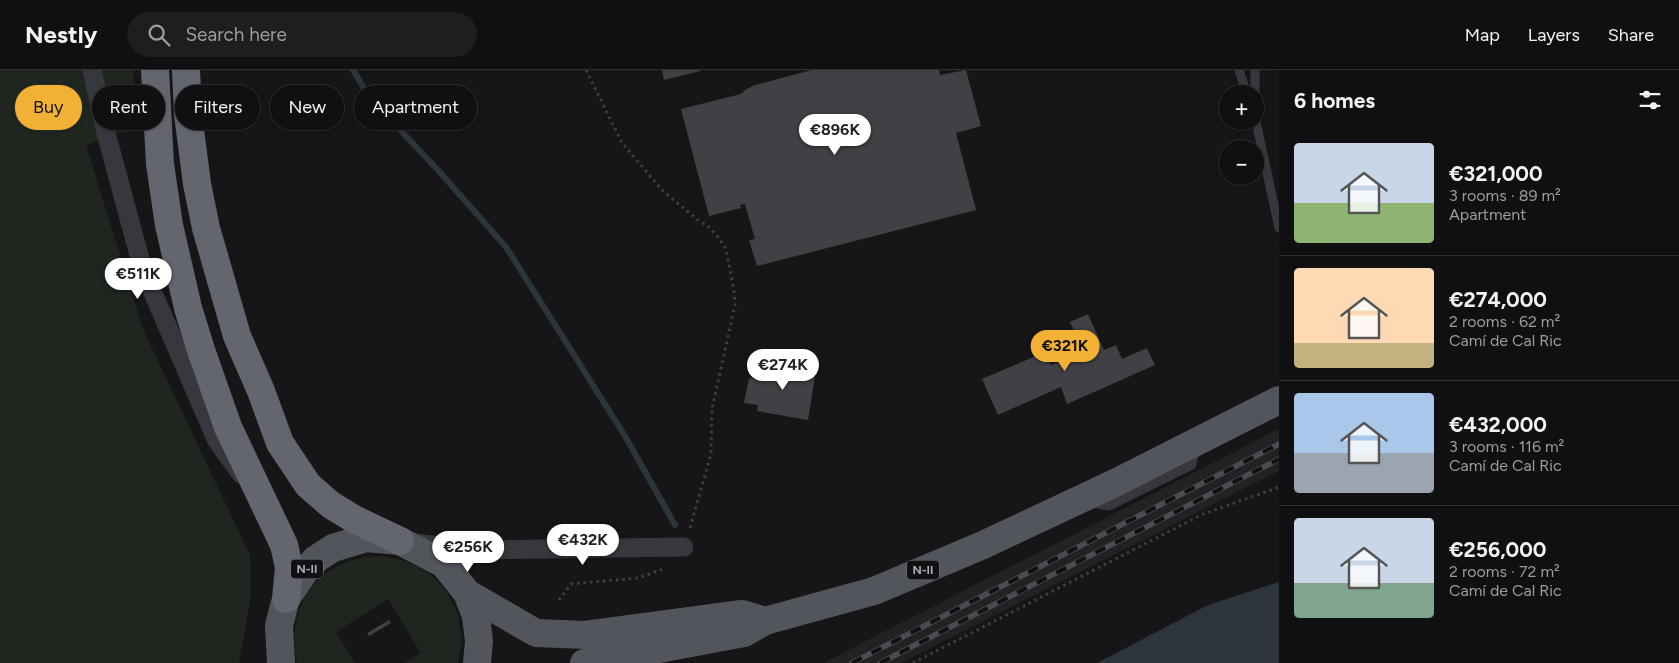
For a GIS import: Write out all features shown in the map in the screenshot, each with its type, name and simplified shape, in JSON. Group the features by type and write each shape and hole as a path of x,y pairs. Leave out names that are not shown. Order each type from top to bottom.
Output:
{"highway":[{"path":"154,70 160,164 169,225 188,308 228,427 285,552 289,567 286,599"},
{"path":"186,70 188,114 196,175 206,228 237,336 261,391 280,443 308,485 331,505 354,519 400,541"}],"main road":[{"path":"1269,406 1279,390"},
{"name":"N-II","path":"584,663 744,633 765,621 874,591 1076,501 1269,406"},
{"name":"N-II","path":"281,663 279,626 286,599 305,571 316,559 333,548 366,538 400,541 444,564 467,593 476,616 480,642 477,663"},
{"name":"N-II","path":"467,593 536,633 585,635 742,614 765,621"}],"street":[{"path":"92,70 106,133 143,270 217,441 235,467 260,494"},
{"path":"400,541 480,550 684,547"},
{"path":"444,564 480,550"}],"lane":[{"path":"1239,70 1244,85"},
{"path":"1255,85 1256,70"},
{"path":"1258,130 1279,228"}],"path":[{"path":"559,600 571,584 638,578 674,566 684,547 711,454 712,409 735,305 732,276 726,249 709,227 663,191 622,143 586,70"},
{"path":"913,663 1201,515 1279,487"}],"shaded area":[{"path":"0,70 134,70 133,85 92,85 92,130 129,130 86,145 143,329 250,555 250,602 239,663 0,663"},
{"path":"1279,429 1279,471 901,663 823,663"},
{"path":"377,556 398,559 416,566 432,576 444,589 454,605 459,623 461,642 458,663 405,663 421,653 388,599 336,632 355,663 297,663 294,642 296,623 301,605 310,589 323,576 338,566 356,559"},
{"path":"1279,582 1279,663 1097,663 1208,605"}],"building":[{"path":"662,70 700,70 700,71 664,80"},
{"path":"812,70 939,70 940,75 966,70 981,126 956,133 976,210 757,266 749,240 755,239 745,204 740,205 741,208 709,216 681,109 741,94 755,85"},
{"path":"1088,314 1104,350 1116,345 1122,359 1147,348 1155,365 1067,404 1061,387 998,415 982,379 1045,352 1051,365 1083,351 1070,322"},
{"path":"766,361 816,370 808,420 757,411 758,405 744,403 749,378 763,379"},
{"path":"389,620 391,623 369,636 367,633"}],"waterway":[{"path":"353,70 370,98 437,169 506,247 625,436 675,525"}],"railway":[{"path":"852,663 1279,444"},
{"path":"880,663 1279,459"}]}
